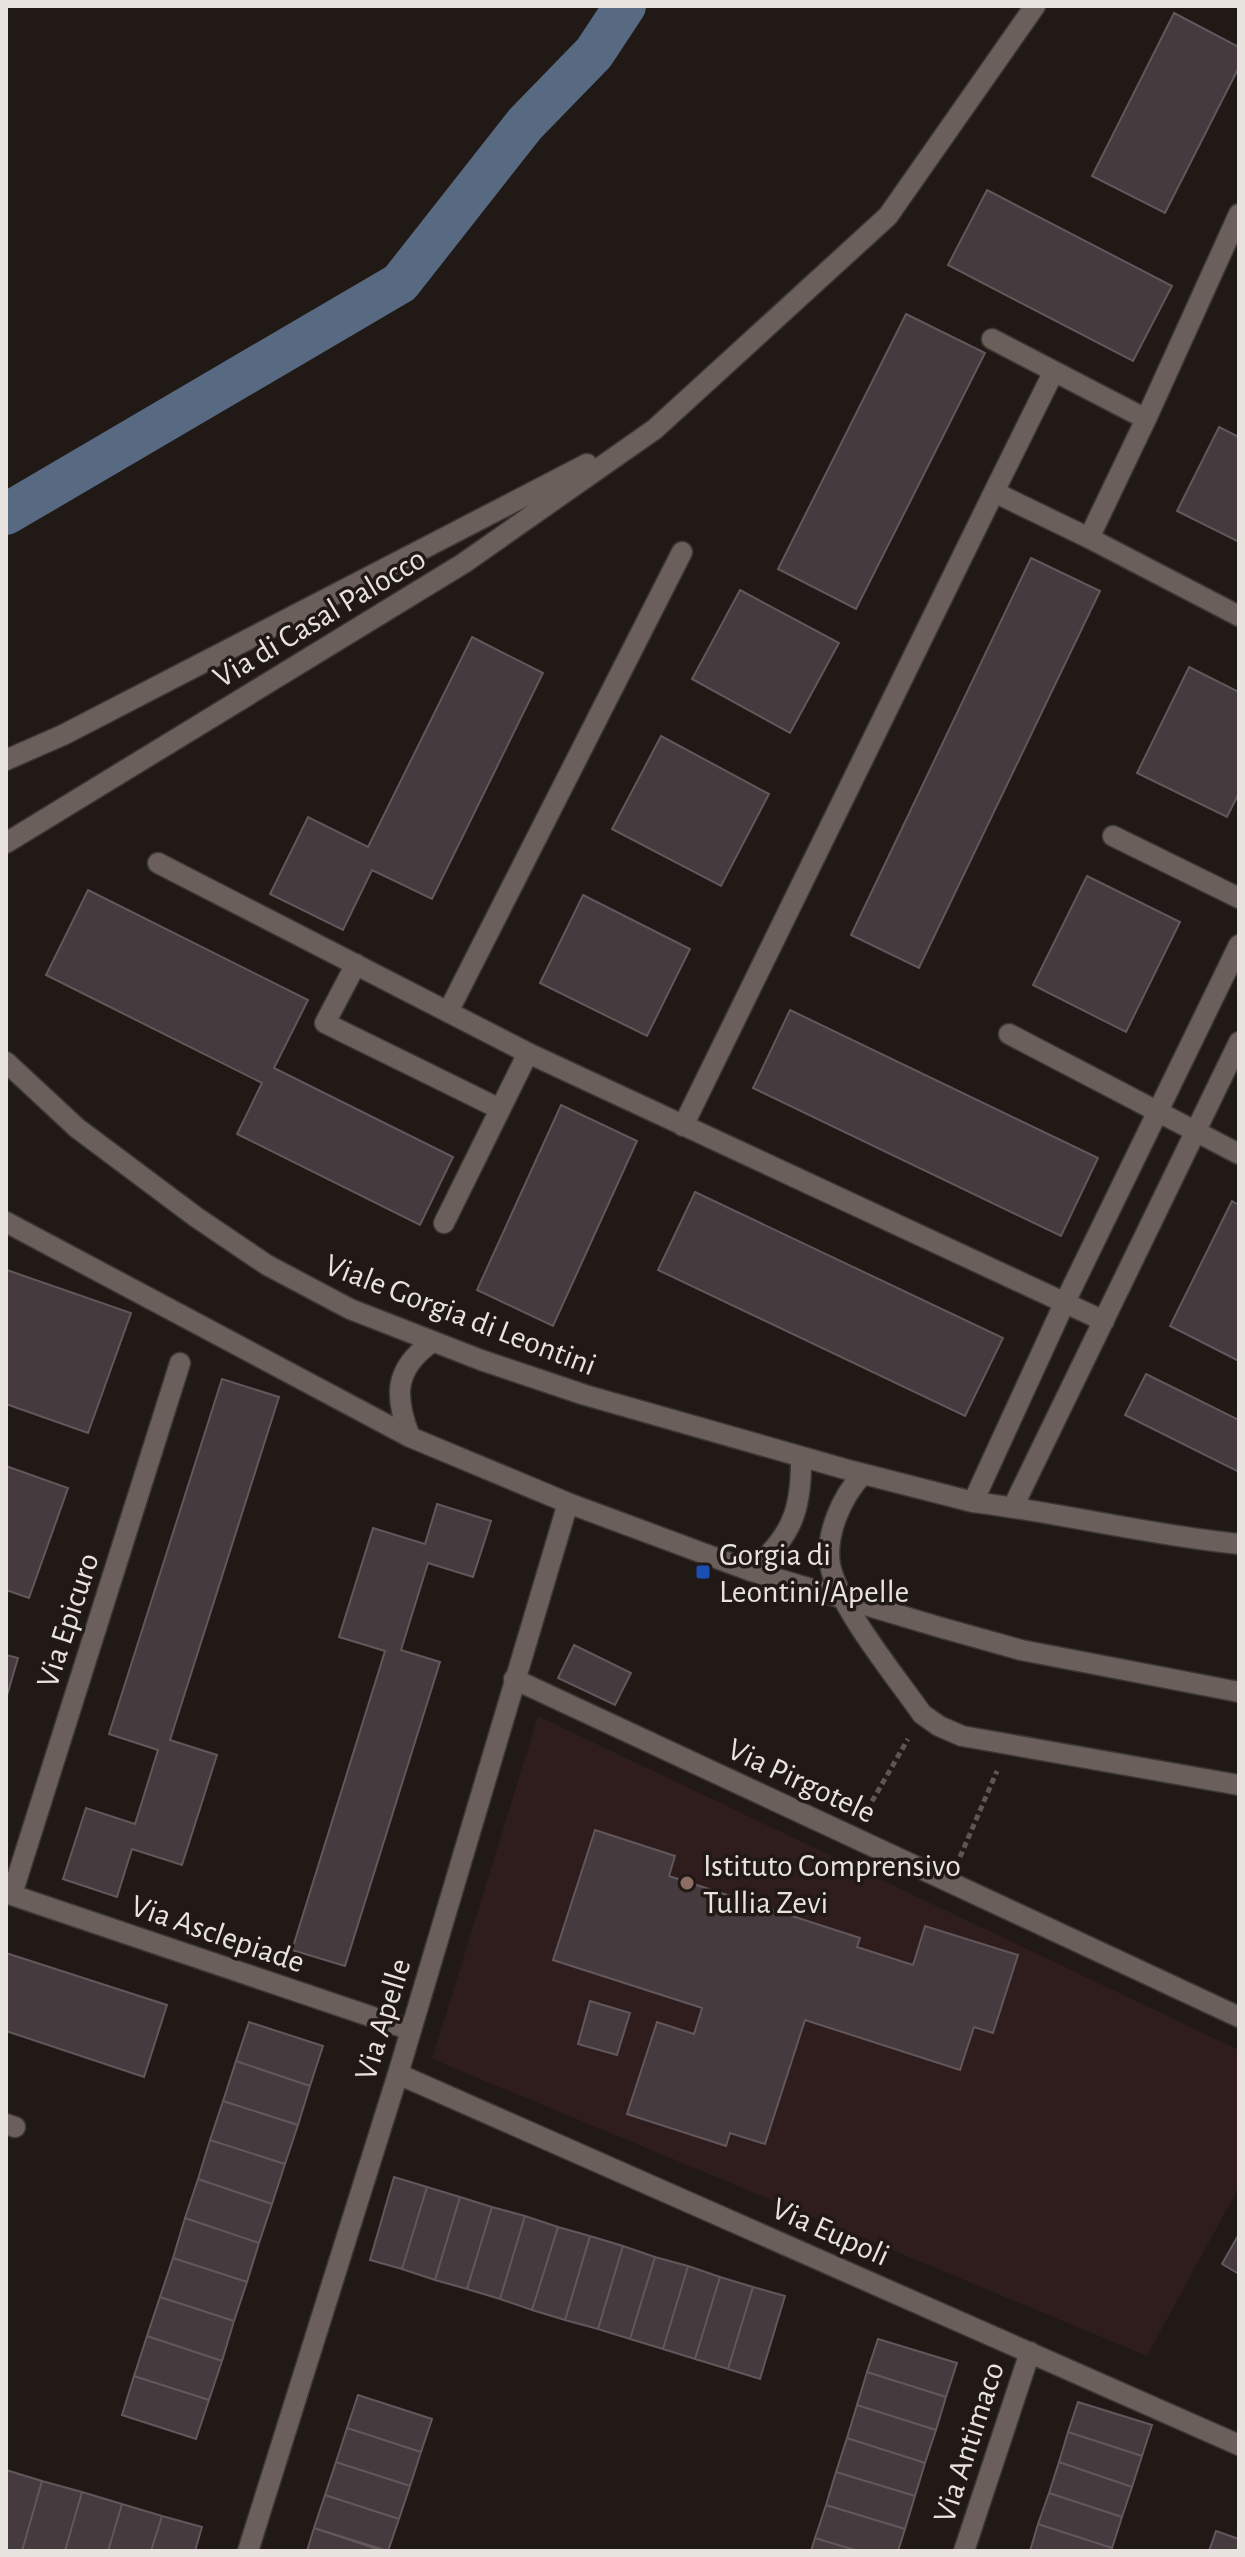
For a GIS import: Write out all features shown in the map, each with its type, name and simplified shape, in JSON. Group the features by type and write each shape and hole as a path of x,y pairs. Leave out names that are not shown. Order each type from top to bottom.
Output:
{"street":[{"name":"Via di Casal Palocco","path":"6,843 464,563 655,429 888,216 1035,6"},
{"path":"1089,538 1239,214"},
{"path":"992,339 1146,419"},
{"path":"683,1126 1053,373"},
{"name":"Via di Casal Palocco","path":"6,760 63,735 655,429"},
{"path":"994,492 1239,616"},
{"path":"448,1012 682,552"},
{"path":"1113,836 1239,898"},
{"path":"158,863 528,1053 1104,1321"},
{"path":"973,1502 1064,1304 1239,945"},
{"path":"356,964 325,1023 500,1109"},
{"path":"1009,1034 1239,1154"},
{"path":"1013,1507 1239,1042"},
{"path":"444,1223 528,1053"},
{"name":"Viale Gorgia di Leontini","path":"6,1062 97,1144 242,1249 329,1299 432,1342 585,1395 973,1502 1148,1533 1239,1544"},
{"path":"6,1222 410,1437 568,1503 751,1571 1021,1650 1239,1692"},
{"path":"410,1437 400,1408 401,1379 407,1366 432,1342"},
{"name":"Via Epicuro","path":"9,1894 180,1363"},
{"path":"751,1571 774,1550 792,1523 801,1489 801,1457"},
{"path":"863,1474 843,1500 831,1544 831,1566 845,1600 922,1714 951,1733 1239,1785"},
{"name":"Via Apelle","path":"248,2551 398,2074 568,1503"},
{"name":"Via Pirgotele","path":"514,1679 1239,2017"},
{"name":"Via Asclepiade","path":"9,1894 411,2030"},
{"name":"Via Eupoli","path":"398,2074 1239,2445"},
{"name":"Via Antimaco","path":"964,2551 1030,2352"}],"path":[{"path":"852,1836 922,1714"},
{"path":"949,1882 1009,1745"}],"shaded area":[{"name":"Istituto Comprensivo Tullia Zevi","path":"538,1716 1239,2050 1239,2187 1147,2356 432,2059"}],"building":[{"path":"1174,13 1239,47 1239,67 1165,213 1092,176"},
{"path":"987,190 1172,286 1133,361 948,265"},
{"path":"906,314 985,353 856,609 778,569"},
{"path":"1219,427 1239,437 1239,542 1177,511"},
{"path":"1031,558 1100,591 919,968 851,935"},
{"path":"740,590 839,643 790,733 692,679"},
{"path":"472,637 543,673 432,899 372,870 343,930 270,894 308,817 368,847"},
{"path":"1189,667 1239,692 1239,793 1227,817 1137,773"},
{"path":"661,736 769,794 721,886 612,829"},
{"path":"1087,876 1180,922 1126,1032 1033,985"},
{"path":"88,890 308,1000 274,1068 453,1157 420,1225 237,1134 262,1083 46,975"},
{"path":"583,895 690,949 647,1036 540,983"},
{"path":"790,1010 1098,1158 1061,1236 753,1088"},
{"path":"561,1105 637,1141 553,1326 477,1290"},
{"path":"695,1192 1003,1338 965,1416 658,1270"},
{"path":"1232,1201 1239,1205 1239,1361 1170,1326"},
{"path":"7,1270 131,1313 88,1433 6,1404"},
{"path":"1146,1374 1239,1420 1239,1472 1125,1415"},
{"path":"222,1379 279,1397 170,1740 217,1755 182,1865 132,1849 117,1897 63,1879 86,1808 135,1824 158,1750 109,1734"},
{"path":"6,1466 68,1488 29,1598 6,1590"},
{"path":"437,1504 491,1521 473,1577 428,1563 401,1650 440,1662 345,1966 292,1950 385,1651 339,1637 373,1528 425,1544"},
{"path":"574,1645 631,1673 615,1705 558,1678"},
{"path":"6,1655 18,1658 6,1699"},
{"path":"595,1830 675,1856 669,1876 860,1938 857,1947 913,1965 925,1926 1018,1955 993,2033 974,2027 960,2070 805,2020 765,2144 730,2133 726,2146 627,2114 657,2022 694,2034 702,2008 553,1960"},
{"path":"6,1953 167,2005 144,2077 6,2031"},
{"path":"590,2001 630,2013 617,2055 578,2044"},
{"path":"249,2022 323,2046 310,2086 236,2061"},
{"path":"236,2061 310,2086 298,2125 223,2101"},
{"path":"223,2101 298,2125 285,2164 210,2140"},
{"path":"210,2140 285,2164 272,2204 198,2179"},
{"path":"394,2177 427,2187 402,2269 370,2260"},
{"path":"198,2179 272,2204 259,2243 185,2218"},
{"path":"427,2187 460,2197 435,2280 402,2269"},
{"path":"460,2197 492,2207 467,2289 435,2280"},
{"path":"492,2207 525,2216 500,2299 467,2289"},
{"path":"525,2216 558,2227 532,2310 500,2299"},
{"path":"185,2218 259,2243 247,2282 173,2258"},
{"path":"558,2227 590,2236 565,2320 532,2310"},
{"path":"1239,2234 1239,2274 1222,2264"},
{"path":"590,2236 623,2246 598,2329 565,2320"},
{"path":"623,2246 655,2257 630,2339 598,2329"},
{"path":"655,2257 688,2266 663,2349 630,2339"},
{"path":"173,2258 247,2282 234,2321 160,2297"},
{"path":"688,2266 720,2277 695,2359 663,2349"},
{"path":"720,2277 753,2287 728,2369 695,2359"},
{"path":"753,2287 785,2296 760,2379 728,2369"},
{"path":"160,2297 234,2321 222,2361 147,2336"},
{"path":"147,2336 222,2361 209,2400 134,2376"},
{"path":"878,2339 957,2363 946,2397 867,2372"},
{"path":"867,2372 946,2397 936,2430 857,2405"},
{"path":"134,2376 209,2400 196,2439 122,2415"},
{"path":"358,2395 432,2419 421,2452 347,2428"},
{"path":"1078,2402 1152,2425 1142,2456 1068,2432"},
{"path":"857,2405 936,2430 925,2463 847,2438"},
{"path":"347,2428 421,2452 410,2486 336,2462"},
{"path":"1068,2432 1142,2456 1132,2487 1059,2462"},
{"path":"847,2438 925,2463 915,2496 836,2472"},
{"path":"336,2462 410,2486 399,2519 325,2495"},
{"path":"1059,2462 1132,2487 1122,2517 1049,2493"},
{"path":"6,2470 42,2481 22,2551 6,2551"},
{"path":"836,2472 915,2496 905,2529 826,2505"},
{"path":"42,2481 82,2492 65,2551 22,2551"},
{"path":"82,2492 122,2504 108,2551 65,2551"},
{"path":"1049,2493 1122,2517 1112,2548 1038,2524"},
{"path":"325,2495 399,2519 388,2551 314,2528"},
{"path":"122,2504 162,2516 151,2551 108,2551"},
{"path":"826,2505 905,2529 898,2551 858,2551 815,2538"},
{"path":"162,2516 202,2527 195,2551 151,2551"},
{"path":"1038,2524 1112,2548 1111,2551 1030,2551"},
{"path":"314,2528 383,2551 307,2551"},
{"path":"1216,2531 1239,2539 1239,2551 1209,2551"},
{"path":"815,2538 858,2551 811,2551"}],"waterway":[{"path":"6,514 400,283 525,124 594,53 625,6"}],"place":[{"name":"Gorgia di Leontini/Apelle","path":"703,1572"},
{"name":"Istituto Comprensivo Tullia Zevi","path":"687,1883"}]}
